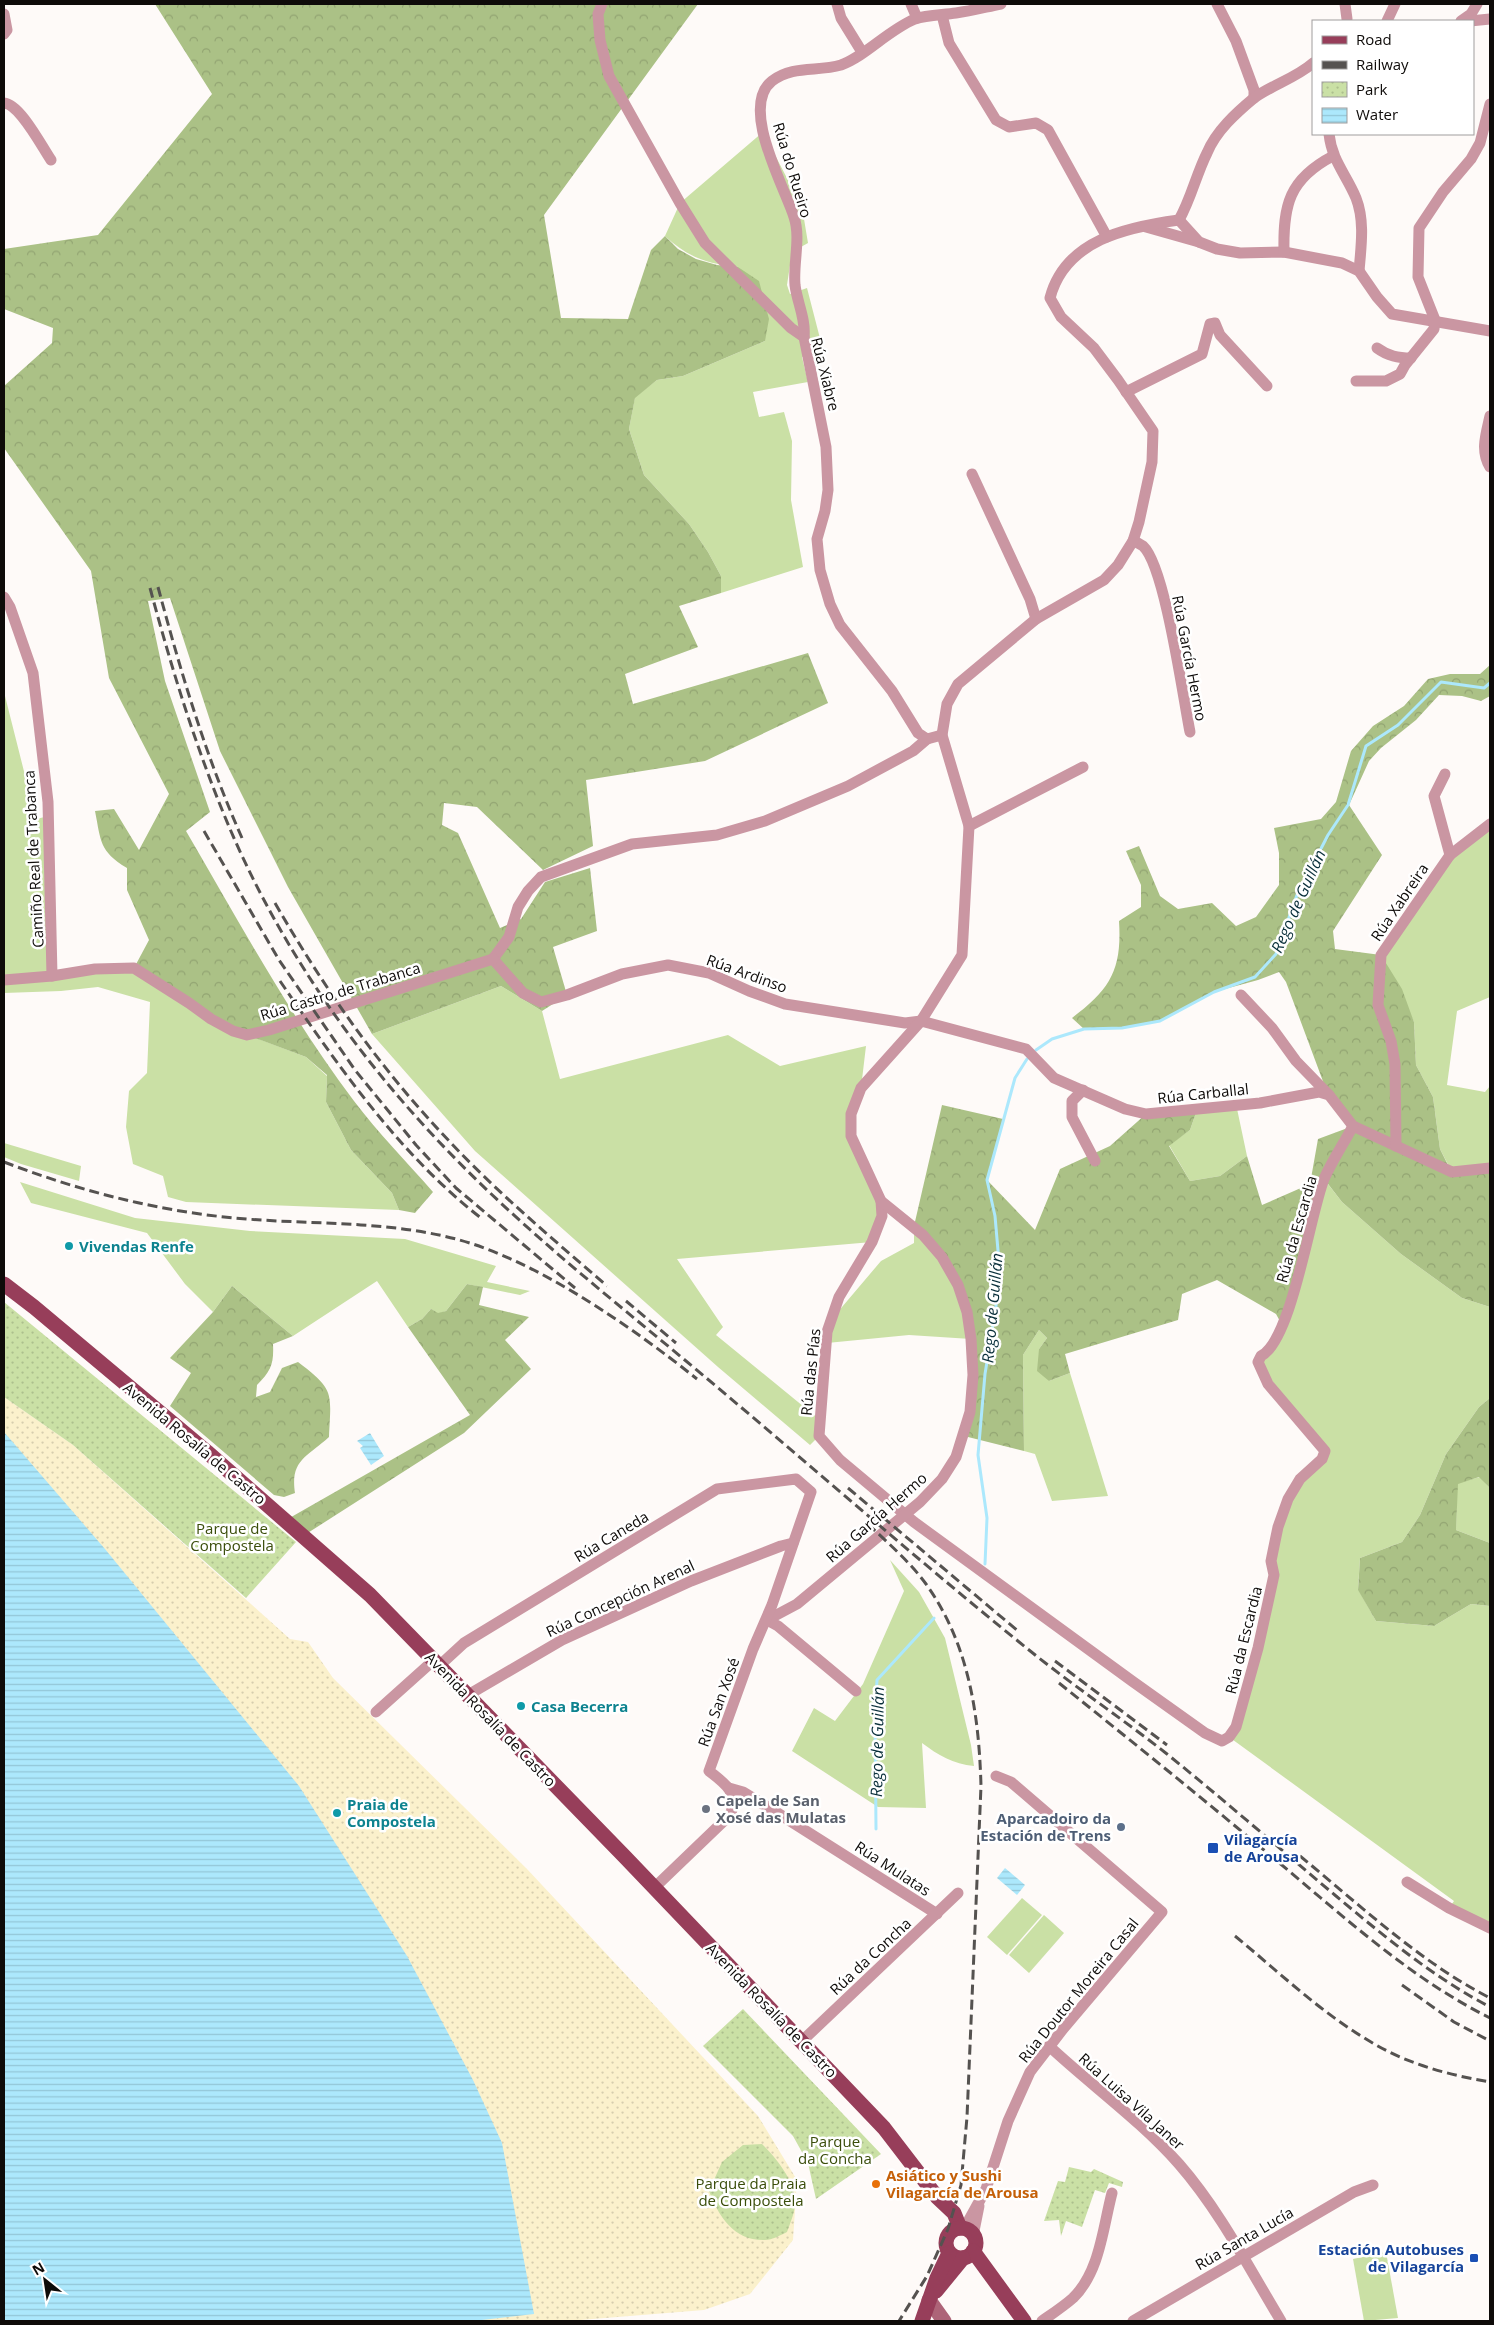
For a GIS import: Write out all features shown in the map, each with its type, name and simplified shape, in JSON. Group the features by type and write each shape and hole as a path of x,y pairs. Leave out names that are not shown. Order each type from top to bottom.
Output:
{"main road":[{"name":"Avenida Rosalía de Castro","path":"4,1284 50,1319 328,1557 468,1695 893,2138 937,2197 954,2213 962,2241 1024,2321"},
{"path":"922,2321 929,2300 962,2241"}],"street":[{"name":"Rúa Xiabre","path":"602,4 598,14 600,40 609,76 680,203 705,243 791,328 804,337 826,447 828,490 825,511 817,539 820,570 830,604 840,625 892,691 918,733 927,739"},
{"path":"837,4 841,18 862,52"},
{"path":"911,4 917,18"},
{"name":"Rúa do Rueiro","path":"804,337 805,328 795,286 794,269 797,252 795,218 778,182 763,132 761,101 771,82 792,70 840,65 898,27 917,18 1001,4"},
{"path":"1217,4 1236,41 1254,90 1254,98"},
{"path":"1345,4 1347,20"},
{"path":"1387,20 1394,4"},
{"path":"1462,20 1471,14 1477,4"},
{"path":"4,14 8,30 4,34"},
{"path":"942,15 949,43 996,120 1009,128 1036,123 1048,130 1107,237"},
{"path":"1474,21 1490,19"},
{"path":"1199,242 1179,220 1208,150 1223,128 1254,98 1310,66"},
{"path":"4,103 12,106 21,115 51,160"},
{"path":"1356,381 1386,381 1394,378 1400,374 1434,330 1435,320 1418,277 1417,250 1419,228 1443,192 1476,151 1486,125 1490,104"},
{"path":"1329,135 1334,156 1353,191 1361,216 1362,239 1359,271"},
{"path":"1284,252 1283,223 1288,200 1309,172 1334,156"},
{"name":"Rúa García Hermo","path":"767,1620 797,1604 920,1502 942,1479 956,1457 964,1436 970,1412 973,1375 971,1339 958,1285 942,1257 914,1226 881,1201 851,1136 851,1114 861,1088 922,1021 962,956 969,826 942,735 947,704 958,684 1036,619 1104,580 1118,565 1133,541 1152,462 1154,437 1126,392 1094,348 1061,317 1050,298 1054,284 1063,267 1076,253 1107,237 1179,220"},
{"path":"1144,227 1218,249 1240,253 1284,252 1330,259 1359,271 1376,297 1392,314 1435,320 1489,335"},
{"path":"1126,392 1202,354 1207,330 1210,324 1215,323 1220,335 1267,386"},
{"path":"1377,348 1386,354 1398,358 1411,358"},
{"path":"1490,416 1484,440 1484,454 1490,468"},
{"path":"972,474 1030,599 1036,619"},
{"name":"Rúa García Hermo","path":"1133,541 1143,546 1151,558 1160,586 1173,634 1190,732"},
{"name":"Camiño Real de Trabanca","path":"4,597 10,607 33,673 48,802 52,976"},
{"path":"493,959 510,937 518,907 541,877 632,844 717,836 766,821 848,786 913,751 927,739 942,735"},
{"path":"969,826 1083,767"},
{"path":"1445,774 1434,796 1450,855"},
{"name":"Rúa Xabreira","path":"1396,1146 1395,1064 1391,1041 1378,1005 1381,955 1450,855 1490,824"},
{"name":"Rúa Castro de Trabanca","path":"4,980 52,976 95,968 134,968 211,1019 233,1031 248,1035 493,959"},
{"name":"Rúa Ardinso","path":"493,959 523,993 541,1002 567,995 622,974 668,965 709,973 749,991 785,1004 905,1024 922,1021"},
{"path":"1242,994 1272,1028 1296,1061 1320,1083 1353,1126 1452,1172 1490,1168"},
{"name":"Rúa Carballal","path":"922,1021 1026,1050 1054,1078 1125,1110 1146,1114 1260,1103 1319,1092 1329,1095"},
{"path":"1083,1090 1072,1101 1072,1117 1095,1161"},
{"name":"Rúa da Escardia","path":"840,1460 914,1522 1132,1682 1205,1733 1222,1741 1229,1737 1236,1727 1258,1648 1274,1575 1271,1561 1278,1527 1288,1499 1300,1479 1322,1459 1325,1450 1268,1384 1258,1362 1261,1356 1269,1352 1282,1326 1299,1276 1324,1179 1353,1126"},
{"name":"Rúa das Pías","path":"840,1460 819,1436 827,1332 839,1297 872,1242 882,1216 881,1201"},
{"name":"Rúa Caneda","path":"376,1712 436,1663 464,1643 717,1489 796,1479 811,1492"},
{"name":"Rúa San Xosé","path":"730,1788 709,1771 754,1649 767,1620 811,1492"},
{"name":"Rúa Concepción Arenal","path":"468,1695 562,1640 692,1581 793,1543"},
{"path":"767,1620 778,1626 856,1690"},
{"name":"Rúa Doutor Moreira Casal","path":"962,2241 965,2222 980,2202 1018,2094 1030,2072 1049,2046 1162,1912 1011,1782 996,1776"},
{"path":"654,1888 730,1815 734,1802 730,1788"},
{"name":"Rúa Mulatas","path":"730,1788 743,1792 776,1812 937,1914"},
{"path":"1407,1882 1449,1908 1490,1928"},
{"name":"Rúa da Concha","path":"802,2041 958,1893"},
{"name":"Rúa Luisa Vila Janer","path":"1049,2046 1140,2124 1180,2165 1197,2186 1281,2321"},
{"name":"Rúa Santa Lucía","path":"1133,2321 1354,2192 1373,2185"},
{"path":"1042,2321 1074,2297 1090,2274 1098,2252 1112,2193"},
{"path":"929,2300 944,2321"}],"green space":[{"path":"155,4 698,4 544,215 561,318 628,319 651,250 665,236 678,249 696,259 717,265 738,267 759,281 769,319 765,341 683,376 657,380 635,398 629,429 644,475 689,524 708,552 721,576 721,593 679,606 698,647 625,674 633,704 808,653 828,703 705,761 586,780 593,846 543,870 477,807 444,803 442,825 458,833 500,928 521,919 545,882 590,868 597,931 553,947 567,995 542,1011 501,986 372,1034 288,887 220,751 170,598 148,601 165,681 210,812 186,831 308,1036 354,1101 433,1192 415,1213 399,1210 392,1193 351,1150 326,1102 327,1075 306,1057 247,1035 134,968 149,940 127,890 127,868 106,850 100,838 95,811 114,809 139,850 169,794 109,678 91,571 4,448 4,386 52,343 53,328 4,309 4,249 98,235 212,94"},
{"path":"763,132 802,207 808,243 792,252 787,285 790,294 807,288 823,350 802,357 808,382 753,392 759,417 784,412 792,441 791,500 803,567 721,593 721,576 708,552 689,524 644,475 629,429 635,397 657,380 683,376 765,341 738,267 717,264 698,258 681,249 665,236 680,203"},
{"path":"1490,665 1490,696 1481,701 1462,696 1439,695 1416,720 1381,748 1369,761 1349,805 1382,855 1333,931 1335,949 1381,955 1402,989 1414,1022 1416,1065 1433,1097 1440,1149 1451,1171 1490,1168 1490,1307 1462,1298 1401,1254 1342,1202 1325,1180 1282,1325 1276,1314 1217,1280 1182,1294 1178,1320 1065,1354 1070,1373 1049,1381 1037,1371 1039,1349 1047,1338 1039,1330 1023,1355 1024,1451 964,1436 973,1375 958,1285 914,1226 942,1105 1003,1119 987,1180 1035,1230 1060,1169 1110,1146 1146,1114 1198,1107 1190,1130 1169,1146 1190,1181 1220,1176 1247,1156 1262,1205 1310,1184 1318,1139 1353,1126 1324,1084 1286,982 1279,972 1214,992 1160,1021 1122,1028 1084,1029 1072,1018 1105,987 1116,965 1119,921 1141,907 1141,885 1126,851 1139,846 1160,896 1178,909 1212,903 1236,926 1256,917 1279,885 1279,853 1274,828 1321,819 1336,802 1351,751 1373,726 1404,706 1428,679 1450,674 1480,674"},
{"path":"4,692 36,819 49,816 53,975 134,968 248,1035 306,1057 327,1076 326,1102 351,1150 392,1193 399,1210 186,1202 168,1197 163,1176 133,1164 126,1127 129,1091 147,1073 150,1002 98,987 61,991 4,993"},
{"path":"1490,824 1490,997 1457,1011 1447,1085 1485,1092 1490,1086 1490,1168 1452,1172 1440,1149 1433,1097 1416,1065 1414,1022 1381,955 1443,864"},
{"path":"501,986 542,1011 560,1079 728,1035 780,1066 866,1046 861,1088 851,1136 881,1201 872,1242 677,1259 723,1327 716,1335 820,1420 819,1436 810,1445 718,1367 475,1151 372,1034"},
{"path":"1236,1104 1247,1156 1220,1176 1190,1181 1169,1145 1190,1130 1198,1107"},
{"path":"4,1143 81,1166 79,1181 4,1157"},
{"path":"1324,1179 1342,1202 1401,1254 1462,1298 1490,1307 1490,1398 1479,1407 1446,1454 1420,1515 1402,1542 1360,1558 1358,1589 1376,1621 1434,1626 1471,1604 1490,1606 1490,1928 1449,1908 1454,1901 1229,1737 1236,1727 1288,1499 1325,1451 1258,1362 1269,1352"},
{"path":"20,1182 135,1218 250,1231 405,1239 496,1266 487,1282 530,1291 520,1295 467,1284 446,1311 438,1314 431,1309 422,1319 408,1327 377,1281 293,1336 232,1286 213,1312 185,1284 147,1233 31,1203"},
{"path":"914,1226 958,1285 971,1339 909,1335 827,1343 831,1320 881,1261 914,1243"},
{"path":"467,1284 483,1287 479,1305 529,1317 505,1340 531,1369 464,1433 303,1536 286,1520 470,1415 408,1327 422,1319 431,1309 438,1313 446,1311"},
{"path":"232,1286 293,1336 273,1344 271,1367 266,1376 257,1385 256,1397 270,1392 282,1368 298,1362 325,1386 330,1401 329,1437 302,1460 295,1473 295,1493 284,1497 274,1495 170,1406 191,1373 170,1358 213,1312"},
{"name":"Parque de Compostela","path":"4,1302 296,1542 246,1598 73,1445 4,1397"},
{"path":"1039,1330 1047,1338 1039,1349 1049,1381 1070,1373 1108,1496 1052,1501 1035,1454 1024,1451 1023,1355"},
{"path":"1490,1398 1490,1488 1479,1477 1458,1484 1456,1530 1490,1543 1490,1606 1471,1604 1434,1626 1376,1621 1358,1590 1360,1558 1402,1542 1420,1515 1446,1454 1479,1407"},
{"path":"1480,1477 1490,1488 1490,1543 1456,1530 1457,1483"},
{"path":"890,1560 919,1592 945,1638 971,1745 974,1766 946,1758 922,1743 926,1808 878,1807 792,1751 814,1708 835,1721 863,1684 904,1591"},
{"path":"1022,1898 1042,1915 1007,1955 987,1937"},
{"path":"1044,1915 1064,1933 1029,1973 1009,1955"},
{"name":"Parque da Concha","path":"743,2009 881,2154 816,2199 808,2163 793,2136 703,2046"},
{"name":"Parque da Praia de Compostela","path":"762,2144 785,2172 795,2197 795,2206 787,2232 765,2240 745,2236 729,2226 718,2210 709,2191 722,2162 743,2145"},
{"path":"1069,2167 1091,2172 1094,2169 1123,2182 1122,2187 1109,2183 1105,2193 1095,2190 1082,2227 1066,2221 1061,2236 1059,2220 1044,2221 1058,2181 1065,2182"},
{"path":"1386,2252 1398,2318 1364,2321 1353,2259"}],"sand":[{"name":"Praia de Compostela","path":"4,1397 73,1445 290,1639 308,1642 333,1678 527,1869 758,2116 797,2180 793,2240 750,2294 704,2310 568,2321 354,2321 4,1586"}],"water":[{"path":"4,1432 105,1549 299,1786 407,1956 473,2080 502,2143 534,2314 473,2321 4,2321"},
{"path":"370,1433 384,1456 371,1465 360,1448 363,1446 357,1441"},
{"path":"1005,1868 1025,1885 1017,1895 997,1878"}],"waterway":[{"name":"Rego de Guillán","path":"1036,1050 1052,1039 1084,1029 1122,1028 1160,1021 1214,992 1255,977 1276,954 1297,895 1328,835 1348,805 1366,746 1398,725 1441,682 1484,688 1490,683"},
{"name":"Rego de Guillán","path":"985,1564 987,1518 978,1455 985,1374 996,1306 999,1262 995,1216 987,1180 1015,1078 1027,1059"},
{"name":"Rego de Guillán","path":"876,1829 875,1714 877,1680 934,1618"}],"railway":[{"path":"158,587 195,714 217,777 242,838"},
{"path":"150,588 175,675 203,761 245,862 268,907 293,951 349,1034 412,1112 446,1149 510,1212 544,1242 998,1625 1167,1754 1391,1941 1429,1970 1490,2007"},
{"path":"204,831 279,960 355,1070 416,1145 456,1188 575,1288"},
{"path":"275,903 334,998 378,1058 426,1116 488,1180 607,1286"},
{"path":"280,981 348,1077 397,1138 451,1193 481,1218"},
{"path":"4,1162 60,1182 146,1205 235,1218 374,1226 429,1233 456,1239 518,1262 582,1297 643,1338 697,1379"},
{"path":"626,1301 676,1343"},
{"path":"848,1488 1018,1631"},
{"path":"868,1524 913,1568 941,1607 962,1656 969,1681 978,1733 980,1759 981,1786 967,2117 961,2185 948,2229 927,2276 899,2321"},
{"path":"1055,1661 1167,1745"},
{"path":"1059,1683 1192,1790 1349,1922 1403,1964 1431,1984 1490,2018"},
{"path":"1300,1856 1368,1913 1439,1968 1490,1998"},
{"path":"1235,1936 1301,1992 1353,2031 1371,2042 1399,2057 1429,2068 1490,2082"},
{"path":"1402,1985 1454,2022 1490,2041"}],"place":[{"name":"Vivendas Renfe","path":"69,1246"},
{"name":"Casa Becerra","path":"521,1706"},
{"name":"Capela de San Xosé das Mulatas","path":"706,1809"},
{"name":"Praia de Compostela","path":"337,1813"},
{"name":"Aparcadoiro da Estación de Trens","path":"1121,1827"},
{"name":"Vilagarcía de Arousa","path":"1213,1848"},
{"name":"Asiático y Sushi Vilagarcía de Arousa","path":"876,2184"},
{"name":"Estación Autobuses de Vilagarcía","path":"1474,2258"}]}
